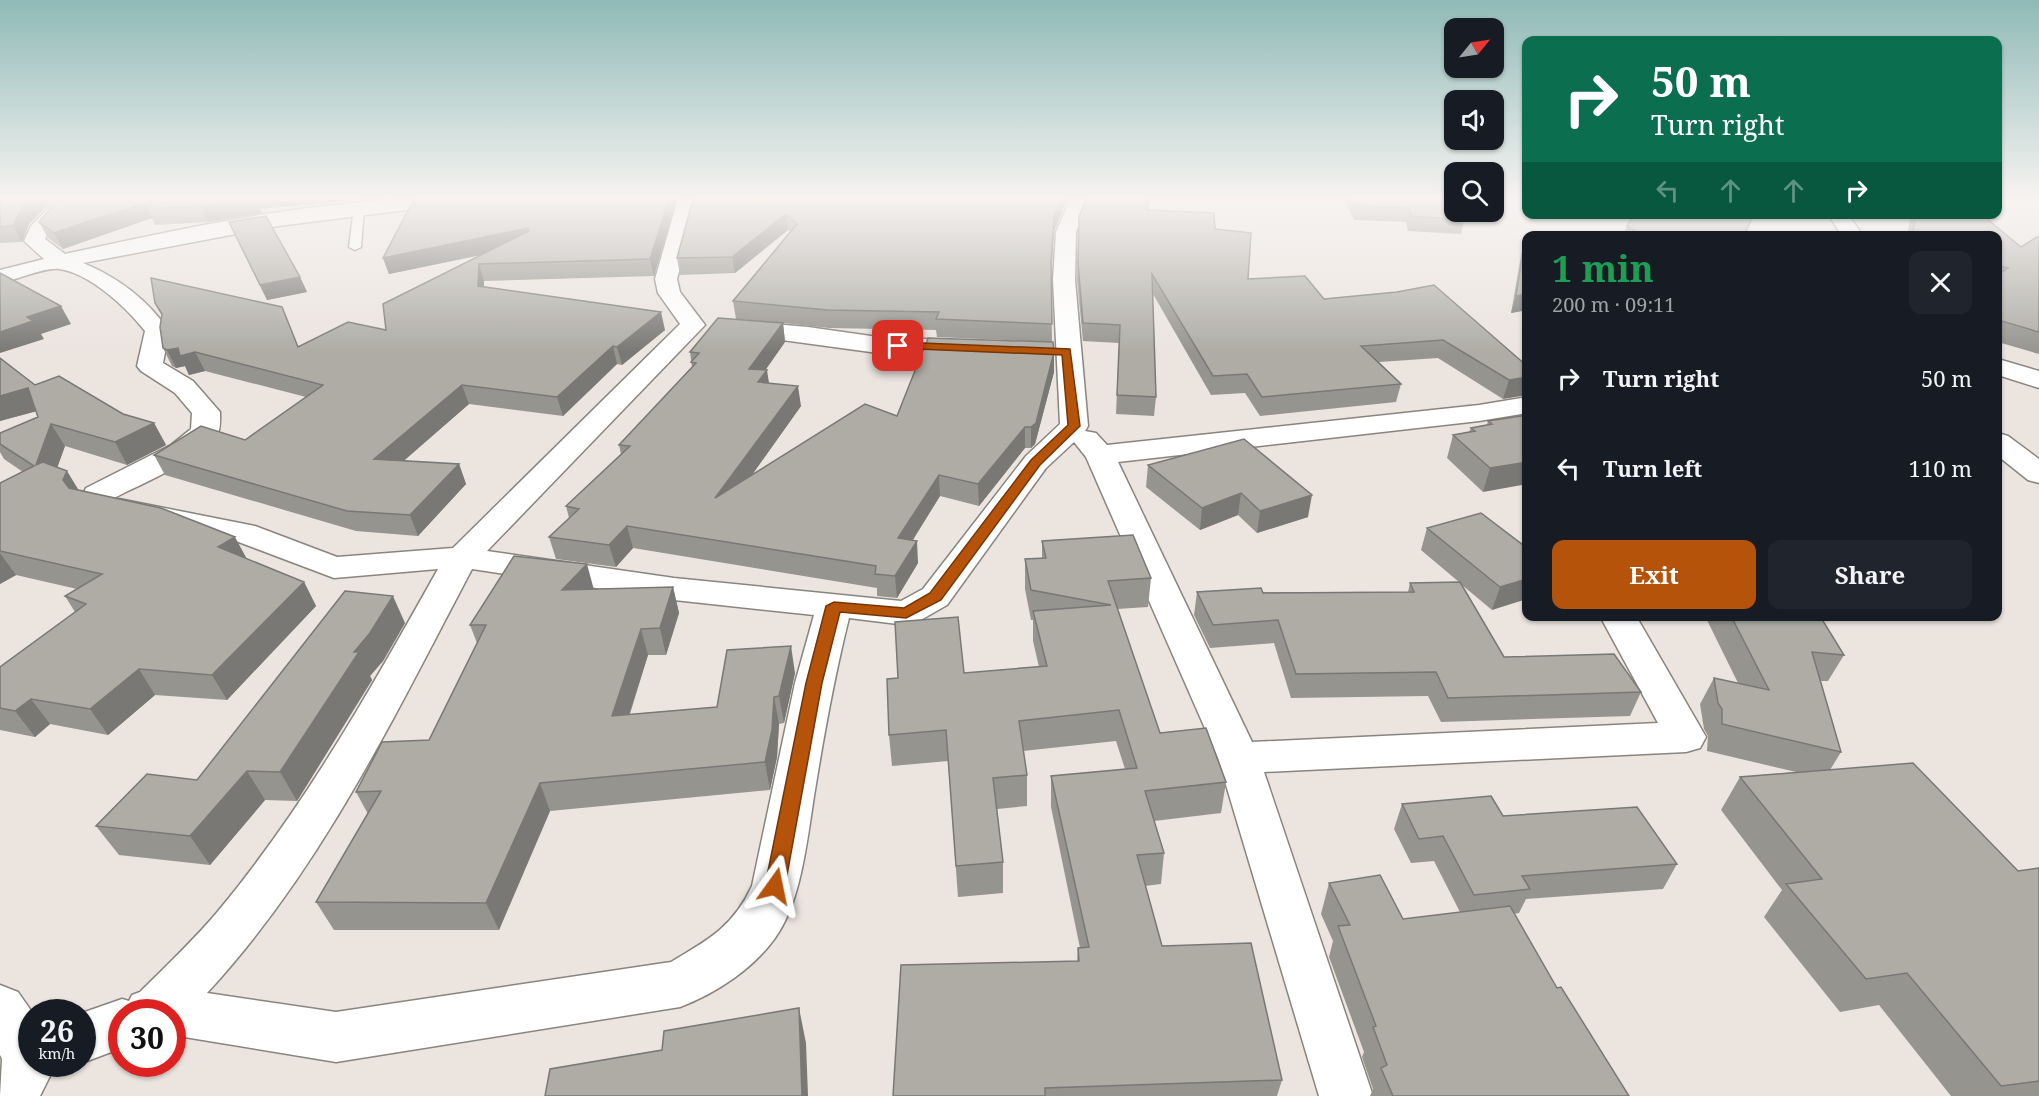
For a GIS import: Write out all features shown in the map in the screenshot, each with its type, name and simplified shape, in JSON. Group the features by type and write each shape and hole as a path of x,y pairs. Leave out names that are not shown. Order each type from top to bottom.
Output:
{"street":[{"path":"46,250 61,262 98,278 134,302 157,331 150,366 184,387 206,412 205,432 182,451 97,495 95,502 109,507 244,533 334,568 462,557 674,589 906,613 935,597 1036,462 1087,440 1479,413 1522,406"},
{"path":"0,277 116,250"},
{"path":"674,250 666,279 669,293 693,325 808,334 878,345 987,350"},
{"path":"1065,250 1055,351 1087,440 1239,758 1346,1096"},
{"path":"159,999 238,922 315,816 353,756 462,557 530,493 621,395 693,325"},
{"path":"2002,368 2039,380"},
{"path":"2002,445 2039,474"},
{"path":"186,1020 336,1037 680,984 732,951 759,923 775,886 814,683 834,606"},
{"path":"1239,758 1686,737 1621,621"},
{"path":"0,1009 18,1037"},
{"path":"11,1096 22,1077"}],"building":[{"path":"243,250 285,250 300,277 260,285"},
{"path":"387,250 421,250 383,258"},
{"path":"491,250 653,250 650,259 479,264 478,286 661,312 617,347 613,346 557,397 462,385 374,459 459,464 410,515 347,511 154,455 201,426 245,440 323,385 195,352 180,356 178,348 167,350 163,348 160,327 162,314 155,303 151,278 282,307 298,347 348,322 386,330 383,304"},
{"path":"679,250 741,250 732,257 677,258"},
{"path":"775,250 1052,250 1052,324 936,319 939,312 827,310 733,301"},
{"path":"1078,250 1250,250 1248,279 1305,276 1324,299 1397,292 1434,285 1522,362 1522,378 1509,380 1443,340 1361,346 1401,384 1262,397 1247,374 1213,376 1152,274 1156,397 1117,395 1120,325 1083,323"},
{"path":"2002,250 2039,250 2039,332 2002,321 2002,272 2008,268 2002,267"},
{"path":"1522,258 1522,295 1516,296"},
{"path":"0,273 61,306 27,317 33,321 0,332"},
{"path":"718,318 783,323 749,369 767,370 758,382 798,386 715,498 865,404 897,416 928,338 1053,342 1054,352 1036,423 1031,427 1025,427 978,484 939,475 898,538 917,541 895,576 875,574 876,566 627,526 609,545 549,537 579,509 566,506 630,446 619,445 696,363 691,362 699,353 690,352"},
{"path":"0,358 35,385 59,376 123,414 154,423 115,442 51,424 36,465 43,462 67,471 63,480 69,488 161,508 235,537 218,547 304,582 212,675 139,669 90,709 31,699 15,711 0,708 0,667 86,604 65,596 102,574 0,551 0,483 34,466 0,444 0,433 38,417 28,388 0,396"},
{"path":"1522,416 1522,463 1490,468 1453,435 1475,431 1471,428 1492,424 1488,421"},
{"path":"1244,439 1312,495 1260,511 1241,493 1202,508 1148,465"},
{"path":"1481,513 1522,544 1522,580 1500,587 1427,528"},
{"path":"1133,535 1151,578 1108,581 1160,733 1206,728 1226,782 1145,791 1164,853 1137,855 1162,946 1251,943 1282,1080 1045,1088 1045,1096 893,1096 901,965 1079,961 1078,948 1089,947 1051,776 1137,768 1119,710 1019,721 1027,775 993,778 1003,862 956,866 946,730 889,735 887,679 898,678 895,622 958,617 964,673 1047,666 1033,611 1111,605 1031,590 1025,559 1046,558 1042,541"},
{"path":"514,556 587,564 562,590 673,587 660,628 641,629 612,716 717,707 727,650 791,646 779,696 774,697 772,730 765,762 540,783 486,903 316,902 381,791 356,792 382,742 429,740 486,625 470,625"},
{"path":"1460,582 1504,657 1614,654 1641,692 1448,698 1436,672 1296,674 1278,620 1213,625 1197,592 1261,588 1263,593 1414,592 1410,583"},
{"path":"345,591 393,596 370,633 354,652 359,652 280,772 247,771 190,836 96,826 147,774 197,780"},
{"path":"1734,621 1823,621 1844,655 1812,652 1841,752 1722,724 1722,709 1718,703 1714,678 1769,690"},
{"path":"1913,763 2018,871 2039,868 2039,1081 2001,1086 1907,973 1866,979 1786,884 1822,879 1740,777"},
{"path":"1491,796 1503,816 1637,807 1677,864 1522,876 1530,889 1474,895 1443,836 1419,839 1402,804"},
{"path":"1380,875 1403,919 1510,906 1557,988 1561,987 1629,1096 1393,1096 1381,1068 1387,1065 1373,1027 1376,1026 1338,926 1350,925 1329,883"},
{"path":"799,1008 802,1096 545,1096 550,1069 662,1050 664,1031"}],"route":[{"path":"775,886 814,683 834,606 906,613 935,597 1036,462 1074,426 1067,352 898,346"}]}
